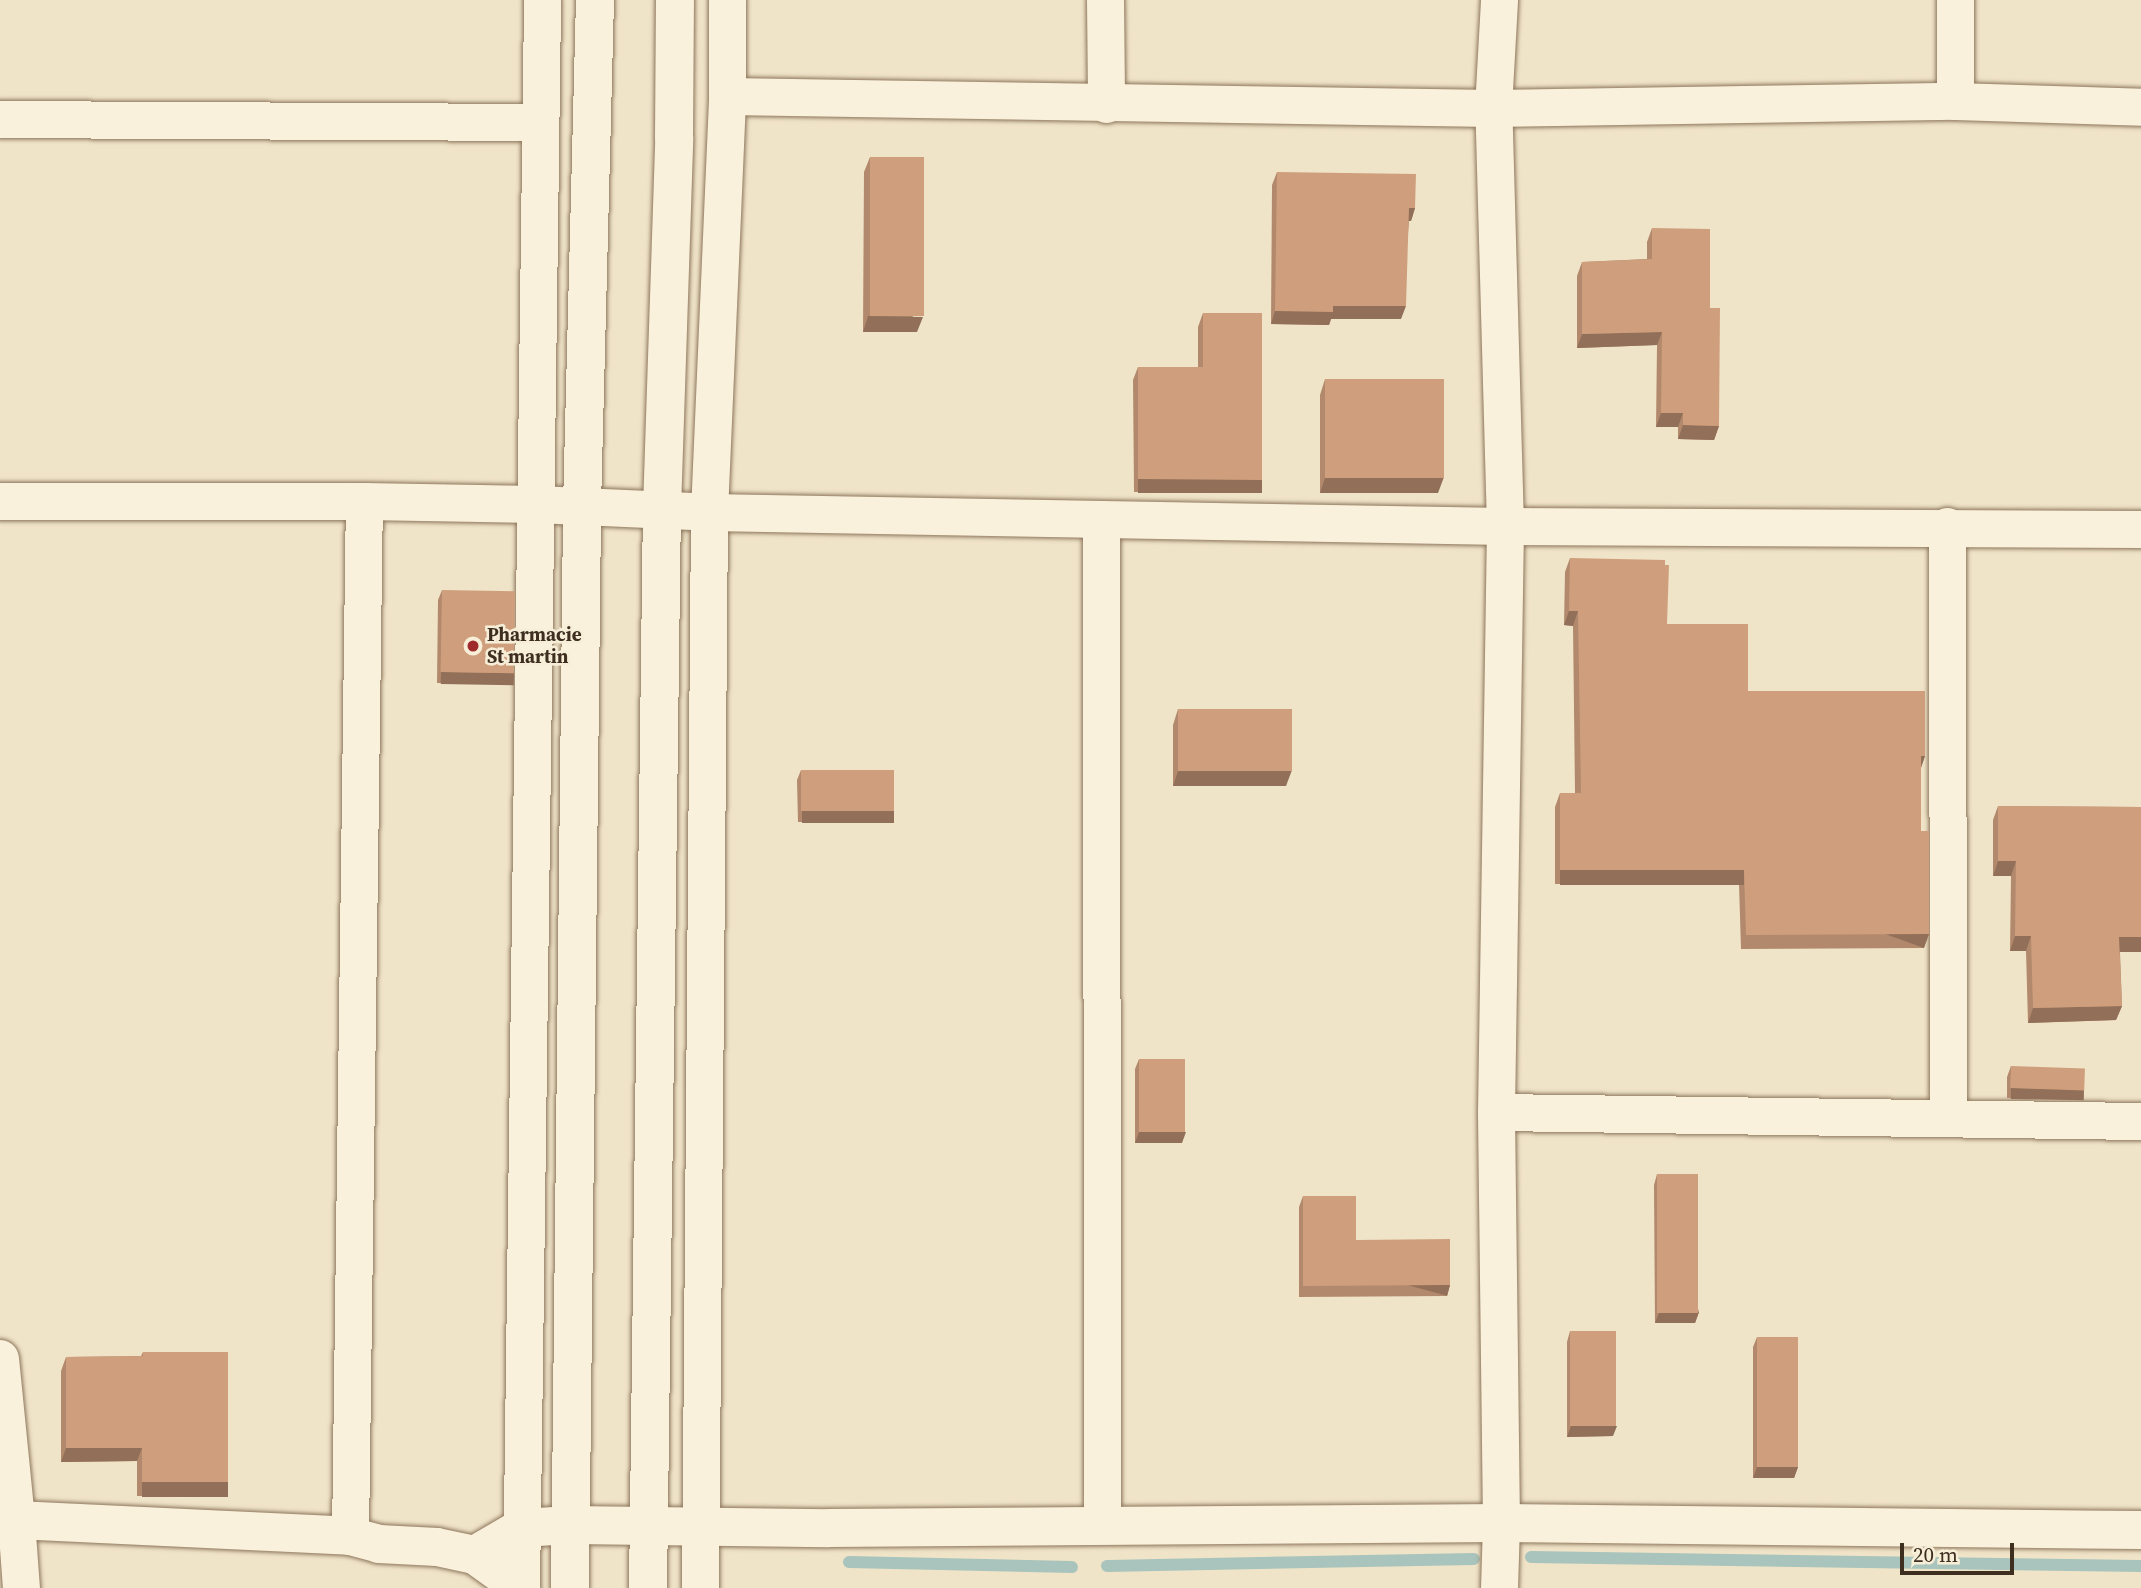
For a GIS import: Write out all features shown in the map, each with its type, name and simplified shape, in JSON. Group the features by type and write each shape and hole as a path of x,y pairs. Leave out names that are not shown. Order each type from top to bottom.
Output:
{"street":[{"path":"521,1588 542,0"},
{"path":"570,1588 582,506 595,0"},
{"path":"648,1588 662,509 674,138 675,0"},
{"path":"700,1588 709,512 727,96 727,0"},
{"path":"1105,0 1106,104"},
{"path":"1499,0 1493,108 1505,526 1496,1112 1501,1523 1499,1588"},
{"path":"1955,0 1955,101"},
{"path":"727,96 1493,108 1955,101 2141,107"},
{"path":"0,120 539,122"},
{"path":"0,501 363,501 536,504 709,512 1505,526 2141,529"},
{"path":"350,1536 363,501"},
{"path":"1101,519 1102,1525"},
{"path":"1947,526 1948,1116"},
{"path":"1496,1112 1948,1116 2141,1121"},
{"path":"0,1359 21,1588"},
{"path":"16,1520 350,1536 379,1544 437,1547 475,1555 521,1588"},
{"path":"475,1555 521,1528 570,1525 1501,1523 2141,1530"}],"building":[{"path":"870,157 924,157 924,316 870,316"},
{"path":"1277,172 1416,174 1415,208 1409,208 1406,306 1333,306 1333,312 1275,311"},
{"path":"1652,228 1710,229 1710,308 1720,308 1719,426 1683,425 1683,413 1661,413 1662,332 1582,334 1582,262 1652,259"},
{"path":"1203,313 1262,313 1262,480 1138,479 1138,367 1203,367"},
{"path":"1325,379 1444,379 1444,478 1325,478"},
{"path":"1570,558 1665,560 1665,565 1669,565 1667,624 1748,624 1748,691 1925,691 1925,756 1921,756 1921,831 1929,831 1929,934 1746,935 1744,870 1560,870 1560,793 1581,793 1578,611 1569,611"},
{"path":"442,590 515,591 514,673 441,672"},
{"path":"1178,709 1292,709 1292,771 1178,771"},
{"path":"801,770 894,770 894,811 801,811"},
{"path":"1998,806 2141,807 2141,937 2119,937 2122,1006 2033,1008 2031,936 2015,936 2016,861 1998,861"},
{"path":"1139,1059 1185,1059 1185,1132 1139,1132"},
{"path":"2011,1066 2085,1069 2084,1091 2010,1088"},
{"path":"1657,1174 1698,1174 1698,1313 1657,1313"},
{"path":"1303,1196 1356,1196 1356,1240 1450,1239 1450,1285 1303,1286"},
{"path":"1570,1331 1616,1331 1616,1426 1570,1426"},
{"path":"1757,1337 1798,1337 1798,1467 1757,1467"},
{"path":"143,1352 228,1352 228,1482 142,1482 142,1448 66,1448 66,1357 143,1356"}],"waterway":[{"path":"1531,1557 2141,1566"},
{"path":"1107,1566 1474,1559"},
{"path":"849,1562 1072,1567"}],"place":[{"name":"Pharmacie St martin","path":"473,646"}]}
